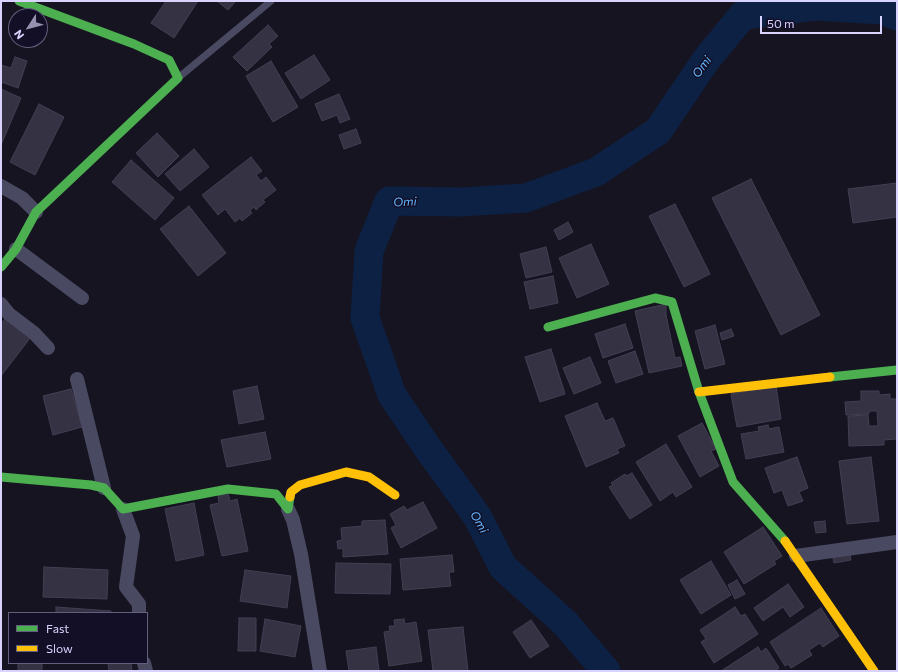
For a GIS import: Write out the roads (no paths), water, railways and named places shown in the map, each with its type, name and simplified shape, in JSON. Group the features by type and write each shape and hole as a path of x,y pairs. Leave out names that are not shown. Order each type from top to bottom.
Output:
{"street":[{"path":"1,267 16,249 36,212 178,78 169,60 134,44 24,2"},
{"path":"1,186 22,198 36,212"},
{"path":"16,249 82,298"},
{"path":"548,327 655,298 672,302 699,392 733,482 787,543 874,671"},
{"path":"1,304 9,314 34,333 48,348"},
{"path":"699,392 897,370"},
{"path":"77,379 104,488 123,509 133,536 126,587 139,604 139,612"},
{"path":"288,508 291,492 300,485 346,472 369,477 395,495"},
{"path":"1,477 91,484 104,488"},
{"path":"123,509 228,489 276,494 288,508 293,520 301,554 320,671"},
{"path":"796,556 897,542"}],"lane":[{"path":"178,78 271,1"}],"waterway":[{"name":"Omi","path":"606,671 565,623 503,567 477,516 429,450 392,395 365,318 369,251 389,201 461,202 526,198 596,172 658,131 706,60 743,15 815,6 882,10 897,16"}]}
